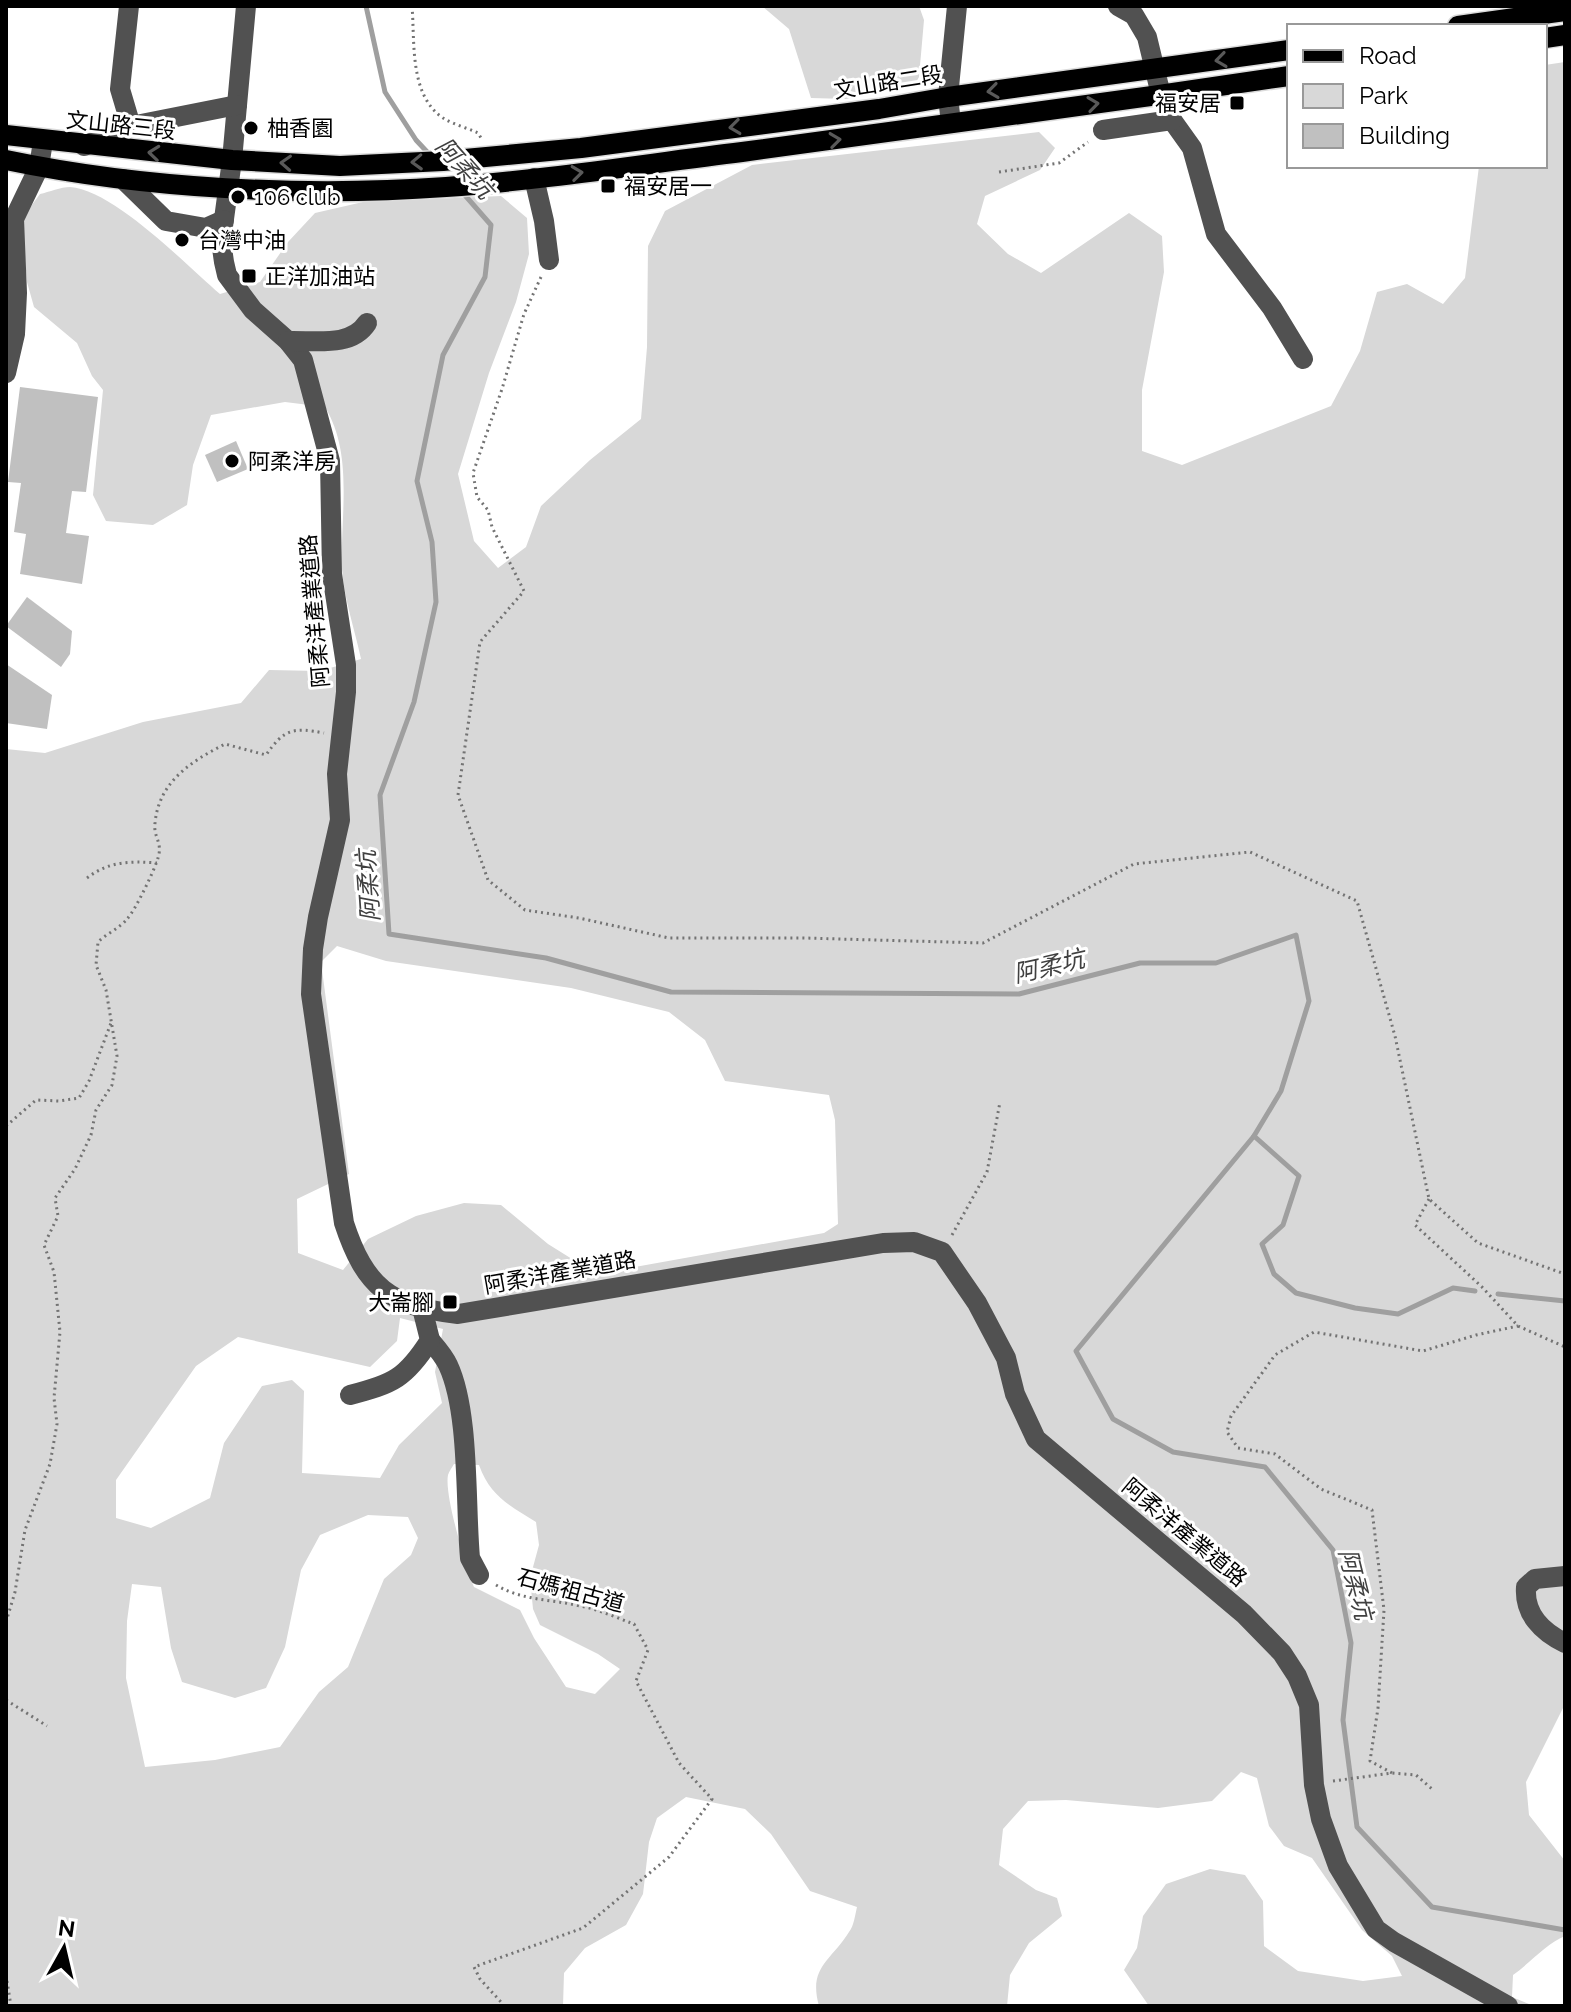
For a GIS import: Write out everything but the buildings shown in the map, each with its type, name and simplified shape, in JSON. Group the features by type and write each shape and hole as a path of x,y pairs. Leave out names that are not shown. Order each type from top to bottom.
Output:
{"main road":[{"path":"1472,24 1565,11"},
{"name":"文山路二段","path":"232,160 340,166 495,158 863,111 1287,50"},
{"path":"6,160 123,179 229,187 352,190 446,187 884,134 1287,76"},
{"name":"文山路三段","path":"6,135 232,160"}],"street":[{"path":"129,6 120,89 131,126"},
{"name":"阿柔洋產業道路","path":"246,6 221,241 227,275 253,310 288,341 303,360 330,461 332,574 346,665 346,692 337,774 340,820 313,949 311,994 344,1223 354,1254 373,1284 422,1308 458,1314 883,1243 914,1242 942,1252 977,1303 1006,1358 1015,1394 1036,1439 1244,1614 1282,1653 1297,1676 1309,1705 1314,1785 1321,1819 1338,1866 1376,1929 1508,2006"},
{"path":"951,123 948,97 957,6"},
{"path":"1118,6 1134,15 1147,37 1161,95 1172,120 1192,148 1216,234 1272,308 1303,359"},
{"path":"84,146 131,126 237,105"},
{"path":"1103,130 1172,120"},
{"path":"6,373 15,334 17,293 10,220 39,167 43,141"},
{"path":"534,178 549,260"},
{"path":"123,179 166,221 206,228 224,220"},
{"path":"288,341 348,339 360,333 367,323"},
{"path":"422,1308 430,1340 448,1363 457,1392 462,1420 470,1558 479,1575"},
{"path":"350,1395 381,1387 399,1377 414,1366 430,1340"},
{"path":"1565,1576 1535,1579 1526,1587 1525,1600 1541,1627 1550,1636 1565,1643"}],"path":[{"path":"412,6 415,55 423,95 442,117 478,133 495,158"},
{"path":"999,172 1059,163 1103,130"},
{"path":"549,260 524,314 473,473 477,497 488,510 492,527 524,591 480,642 458,795 488,880 525,910 579,918 669,938 983,943 1134,864 1250,852 1357,901 1395,1036 1429,1199 1478,1243 1565,1274"},
{"path":"6,1622 15,1592 25,1530 50,1464 57,1424 54,1398 60,1332 54,1272 44,1245 58,1216 55,1198 75,1169 91,1135 96,1110 112,1085 117,1056 106,990 96,965 98,942 127,919 157,863 161,845 154,827 158,805 168,785 191,762 225,744 266,755 280,735 302,729 340,735"},
{"path":"87,878 100,868 126,860 157,863"},
{"path":"6,1126 36,1100 79,1098 89,1081 111,1023"},
{"path":"942,1252 987,1172 1000,1102"},
{"path":"1429,1199 1415,1225 1482,1287 1518,1326 1565,1347"},
{"path":"1392,1773 1370,1761 1378,1708 1384,1610 1372,1510 1321,1489 1275,1454 1238,1448 1227,1432 1231,1416 1275,1355 1314,1332 1423,1351 1518,1326"},
{"name":"石媽祖古道","path":"479,1575 512,1594 581,1606 634,1624 648,1650 636,1681 679,1763 712,1799 669,1857 583,1928 474,1967 502,2006"},
{"path":"6,1700 47,1726"},
{"path":"1329,1782 1392,1773 1416,1775 1432,1789"},
{"path":"6,1975 11,2006"},
{"path":"6,2000 9,1993"}],"green space":[{"path":"762,6 919,6 924,20 919,77 915,84 846,99 811,98 789,29"},
{"path":"1565,62 1565,1704 1526,1782 1529,1815 1565,1861 1565,1936 1545,1948 1513,1975 1512,1997 1534,2006 1149,2006 1124,1970 1137,1948 1143,1916 1166,1884 1210,1869 1245,1875 1263,1901 1264,1946 1298,1971 1363,1981 1402,1976 1392,1956 1362,1930 1312,1858 1284,1846 1269,1826 1257,1778 1241,1772 1212,1801 1158,1808 1066,1800 1028,1801 1003,1829 999,1865 1036,1890 1057,1898 1062,1916 1029,1943 1010,1975 1007,2006 819,2006 816,1993 819,1973 851,1930 857,1907 810,1891 771,1834 745,1809 686,1797 657,1818 649,1842 643,1894 626,1925 585,1948 564,1973 563,2006 6,2006 6,749 45,753 143,722 241,703 269,670 320,671 361,659 343,580 343,465 340,445 325,407 285,402 211,415 193,465 187,505 153,525 106,521 93,495 103,390 92,376 77,343 34,307 27,282 17,225 40,194 70,187 88,191 107,201 149,231 220,294 260,282 288,242 315,213 363,202 501,196 527,218 529,254 458,474 474,541 498,568 526,547 541,506 590,460 641,419 647,347 648,246 665,211 752,165 1039,132 1055,148 1040,170 985,196 977,224 1008,254 1041,273 1129,213 1162,236 1164,272 1142,390 1142,451 1182,465 1331,406 1360,351 1377,292 1407,284 1443,304 1465,278 1479,168 1547,168 1547,65","holes":["337,946 386,961 571,988 669,1012 705,1040 725,1081 829,1095 835,1120 838,1224 824,1233 596,1274 548,1244 501,1205 464,1203 416,1216 368,1239 343,1270 298,1253 297,1199 349,1174 321,962","400,1318 443,1329 435,1372 442,1403 399,1445 380,1478 302,1473 304,1391 292,1380 262,1386 224,1443 210,1498 151,1528 116,1518 116,1480 196,1366 238,1337 370,1367 397,1341","454,1464 479,1465 495,1492 536,1522 539,1545 530,1578 533,1609 540,1625 598,1654 620,1669 595,1694 566,1687 520,1610 474,1587 449,1498 448,1475","368,1515 408,1517 418,1538 411,1555 384,1579 348,1667 319,1692 280,1747 215,1760 145,1767 126,1678 127,1621 132,1584 161,1587 171,1648 182,1682 235,1698 266,1688 285,1647 301,1570 320,1535"]}],"waterway":[{"name":"阿柔坑","path":"366,6 385,92 416,140 430,155"},
{"name":"阿柔坑","path":"463,193 491,225 485,277 443,355 417,481 432,542 436,602 414,702 380,795 389,934 546,958 671,992 1019,994 1140,963 1216,963 1296,935 1309,1001 1281,1091 1254,1136 1076,1351 1113,1419 1173,1452 1265,1467 1333,1550 1351,1643 1343,1720 1357,1827 1432,1907 1565,1930"},
{"path":"1254,1136 1299,1176 1283,1225 1262,1244 1274,1274 1296,1293 1355,1308 1398,1314 1453,1288 1475,1291"},
{"path":"1498,1294 1565,1301"}],"place":[{"name":"福安居","path":"1237,103"},
{"name":"柚香園","path":"251,128"},
{"name":"福安居一","path":"608,186"},
{"name":"106 club","path":"238,197"},
{"name":"台灣中油","path":"182,240"},
{"name":"正洋加油站","path":"249,276"},
{"name":"阿柔洋房","path":"232,461"},
{"name":"大崙腳","path":"450,1302"}]}
